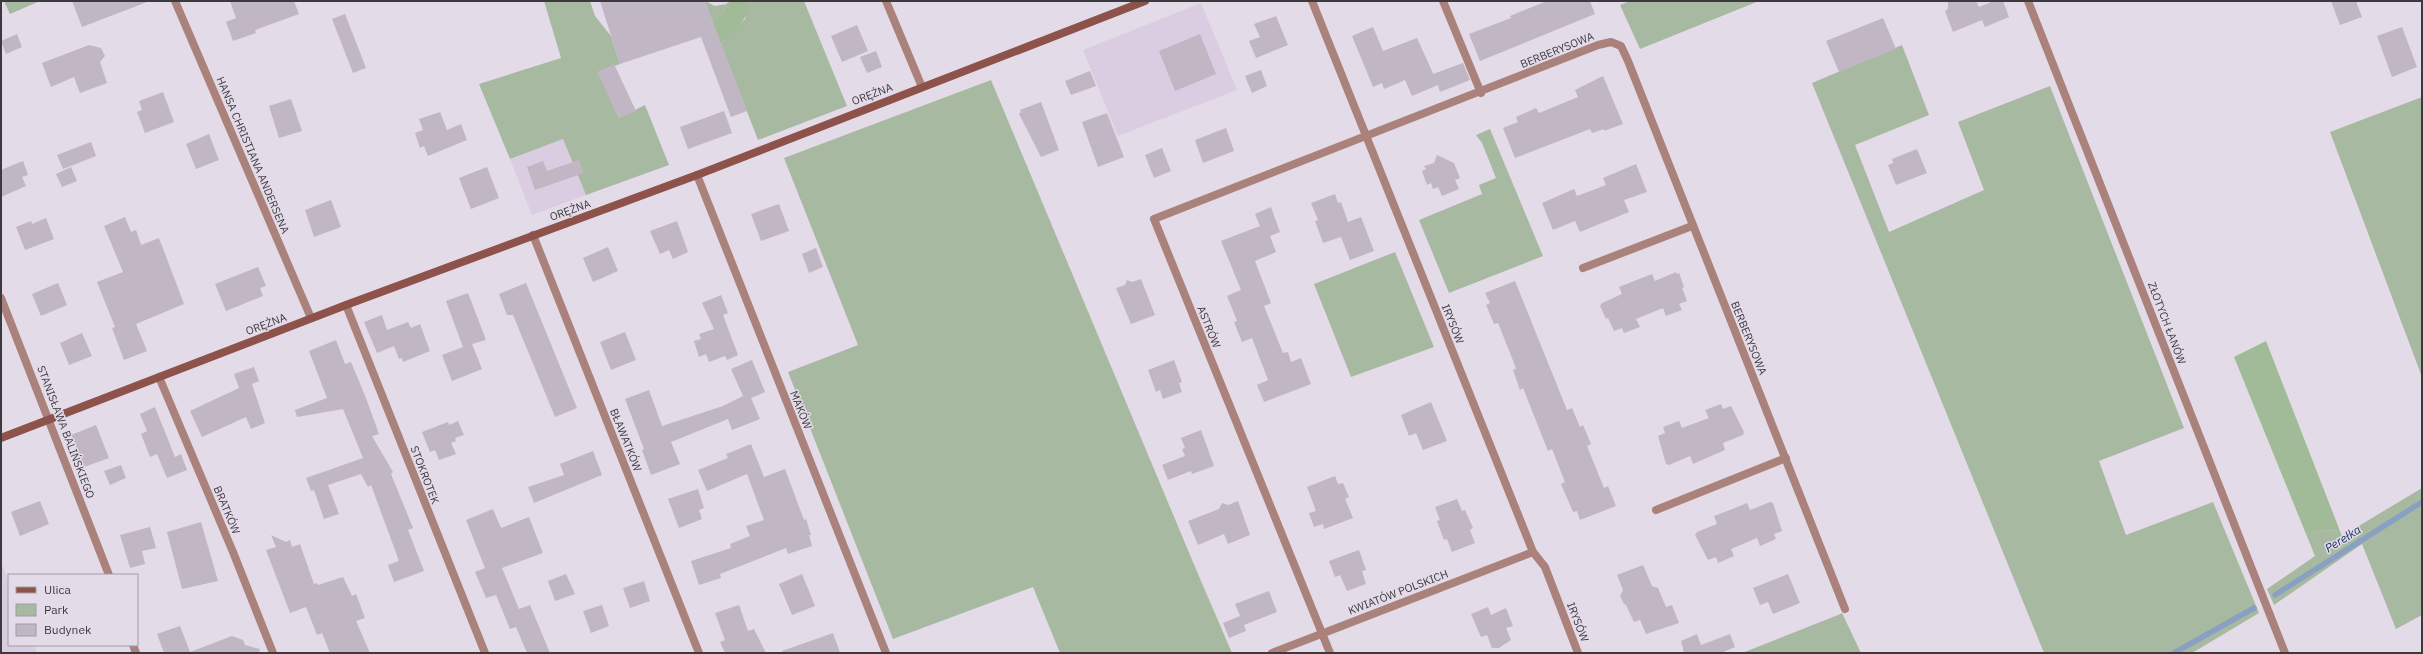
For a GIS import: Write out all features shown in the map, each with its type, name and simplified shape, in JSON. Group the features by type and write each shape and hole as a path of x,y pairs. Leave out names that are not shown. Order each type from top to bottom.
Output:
{"street":[{"name":"HANSA CHRISTIANA ANDERSENA","path":"175,1 311,318"},
{"path":"886,1 922,86"},
{"name":"ORĘŻNA","path":"1,438 311,318 697,175 922,86 1145,1"},
{"name":"IRYSÓW","path":"1312,1 1533,552 1545,567 1578,653"},
{"path":"1444,1 1481,92"},
{"name":"ZŁOTYCH ŁANÓW","path":"2028,1 2285,653"},
{"name":"BERBERYSOWA","path":"1366,137 1598,45 1611,42 1621,46 1845,609"},
{"name":"ASTRÓW","path":"1330,653 1154,220 1366,137"},
{"name":"MAKÓW","path":"697,175 886,653"},
{"path":"1583,268 1692,226"},
{"name":"BŁAWATKÓW","path":"533,235 699,653"},
{"name":"STANISŁAWA BALIŃSKIEGO","path":"1,298 50,419 108,574"},
{"name":"STOKROTEK","path":"346,305 485,653"},
{"name":"BRATKÓW","path":"158,377 233,552 273,653"},
{"path":"1656,510 1786,458"},
{"name":"KWIATÓW POLSKICH","path":"1272,653 1533,552"}],"shaded area":[{"path":"1201,3 1237,90 1118,136 1083,50"},
{"path":"563,139 586,195 532,215 510,159"},
{"path":"1,562 8,580 8,646 34,646 37,653 1,653"}],"green space":[{"path":"4,1 40,1 10,14"},
{"path":"544,1 590,1 595,16 611,36 620,64 598,72 619,118 645,105 669,165 586,195 563,139 510,159 479,84 561,58"},
{"path":"705,1 715,6 726,4 724,12 712,21"},
{"path":"731,1 748,1 748,8 744,20 721,44 712,21 724,12 726,4"},
{"path":"748,1 804,1 847,106 758,140 721,44 745,19"},
{"path":"1630,1 1759,1 1640,49 1620,5"},
{"path":"1902,45 1929,115 1855,145 1889,232 1984,190 1958,122 2050,86 2184,428 2099,461 2126,535 2213,502 2259,613 2192,653 2044,653 1812,83"},
{"path":"991,80 1232,653 1060,653 1033,587 893,639 788,372 858,345 784,158"},
{"path":"2422,97 2422,377 2330,132"},
{"path":"1490,129 1543,256 1449,293 1419,220 1482,194 1479,185 1496,178 1482,143 1476,135"},
{"path":"1395,252 1434,347 1351,377 1314,284"},
{"path":"2266,341 2340,531 2322,530 2306,534 2234,357"},
{"path":"2422,488 2422,615 2396,629 2362,544 2274,605 2267,589 2315,556 2306,534 2322,530 2340,531 2342,536"},
{"path":"1842,613 1861,653 1742,653 1838,615"}],"building":[{"path":"72,1 147,1 147,2 82,27"},
{"path":"230,1 294,1 299,14 255,30 256,33 233,41 226,22 236,18"},
{"path":"600,1 705,1 747,111 731,117 701,37 620,64"},
{"path":"1547,1 1590,1 1595,14 1480,61 1469,34 1511,18 1510,16"},
{"path":"1948,1 1976,1 1979,7 1994,1 2003,1 2009,17 1985,27 1982,20 1953,32 1945,11 1948,9"},
{"path":"2331,1 2356,1 2362,17 2340,25"},
{"path":"345,14 366,68 353,73 332,19"},
{"path":"1276,16 1288,45 1256,58 1249,41 1260,37 1254,24"},
{"path":"1883,18 1896,49 1839,72 1826,41"},
{"path":"857,25 868,51 842,62 831,36"},
{"path":"1373,27 1383,51 1417,38 1433,74 1463,63 1470,80 1440,92 1438,85 1412,96 1405,80 1384,89 1382,83 1373,87 1352,36"},
{"path":"2402,27 2417,67 2392,77 2377,36"},
{"path":"17,34 22,47 6,54 1,41"},
{"path":"1200,34 1216,74 1175,91 1159,51"},
{"path":"89,45 101,48 105,56 100,62 107,83 80,93 74,77 51,87 42,63"},
{"path":"876,51 882,67 867,73 860,57"},
{"path":"614,64 636,111 619,118 597,72"},
{"path":"1261,70 1267,86 1252,93 1245,76"},
{"path":"1090,71 1096,86 1071,95 1065,81"},
{"path":"1603,76 1623,124 1604,131 1604,129 1592,133 1590,129 1515,158 1503,128 1518,122 1516,117 1536,108 1539,113 1578,97 1575,90"},
{"path":"163,92 174,122 145,133 137,112 142,110 139,101"},
{"path":"291,99 302,131 279,138 269,106"},
{"path":"1041,102 1059,150 1041,157 1019,114 1021,112 1020,110"},
{"path":"724,111 732,133 688,149 680,127"},
{"path":"440,112 447,130 461,124 467,140 428,156 424,146 420,148 415,133 423,130 419,119"},
{"path":"1107,113 1124,157 1098,167 1082,122"},
{"path":"1226,128 1234,151 1203,163 1195,140"},
{"path":"209,134 219,160 196,169 186,144"},
{"path":"91,142 96,156 63,169 57,155"},
{"path":"1162,148 1171,171 1154,178 1145,155"},
{"path":"1917,149 1927,173 1896,185 1888,165 1893,163 1892,159"},
{"path":"1437,155 1454,163 1460,178 1455,180 1459,189 1442,196 1438,187 1433,189 1431,183 1427,185 1422,171 1426,169 1424,166 1434,163"},
{"path":"579,160 584,173 535,190 527,167 543,161 547,171"},
{"path":"23,161 28,175 22,177 26,186 1,197 1,170"},
{"path":"1636,164 1647,192 1624,200 1629,212 1580,232 1575,221 1553,230 1542,203 1574,189 1577,196 1606,185 1603,178"},
{"path":"71,167 77,181 62,187 56,174"},
{"path":"487,167 499,198 471,209 459,178"},
{"path":"1335,194 1338,203 1341,202 1348,222 1361,217 1374,251 1350,260 1341,237 1323,243 1315,221 1318,220 1311,203"},
{"path":"331,200 341,227 314,237 305,210"},
{"path":"779,204 789,231 761,241 751,214"},
{"path":"1271,207 1280,232 1270,236 1276,252 1255,261 1271,303 1264,306 1283,353 1288,352 1291,362 1301,358 1311,384 1264,402 1257,385 1268,380 1252,338 1242,342 1234,322 1237,321 1227,296 1241,290 1221,241 1260,226 1255,214"},
{"path":"125,217 131,232 136,230 141,245 159,238 184,304 136,324 147,351 124,360 112,328 115,327 97,282 123,272 104,226"},
{"path":"46,218 54,239 25,250 16,227 31,221 32,224"},
{"path":"677,221 688,252 673,259 669,250 660,254 650,231"},
{"path":"608,247 618,271 593,282 583,258"},
{"path":"816,248 823,267 809,273 802,254"},
{"path":"258,267 266,286 260,288 263,296 226,311 215,284"},
{"path":"1676,272 1676,274 1679,273 1684,287 1682,288 1687,301 1679,304 1682,310 1666,316 1663,308 1636,319 1640,327 1624,333 1622,328 1614,331 1600,306 1602,303 1622,294 1619,287 1652,274 1655,281"},
{"path":"1141,279 1155,315 1131,324 1116,288 1125,285 1127,280 1132,282"},
{"path":"1515,281 1567,410 1572,408 1580,427 1583,425 1591,444 1587,446 1604,488 1608,486 1616,506 1580,520 1577,511 1573,512 1561,484 1565,482 1552,449 1548,451 1523,388 1520,390 1513,370 1516,369 1498,323 1494,324 1486,305 1490,303 1485,293"},
{"path":"58,283 67,305 41,316 32,294"},
{"path":"526,283 577,408 555,417 513,315 507,315 499,294"},
{"path":"468,293 486,340 472,344 482,369 452,381 442,355 463,347 446,301"},
{"path":"721,295 728,313 723,315 738,355 727,360 725,356 709,362 706,354 699,357 694,341 701,339 699,334 714,329 702,303"},
{"path":"382,315 387,330 408,322 411,328 420,324 430,351 403,362 402,358 399,359 394,346 377,353 364,322"},
{"path":"625,332 636,360 611,370 600,342"},
{"path":"82,333 92,356 69,365 60,343"},
{"path":"336,340 345,364 351,362 366,398 379,434 372,436 393,472 391,474 413,528 408,530 424,571 394,582 388,565 399,561 371,485 368,487 361,474 328,485 339,514 324,519 314,490 311,491 306,478 363,458 343,409 297,417 295,410 327,398 309,351"},
{"path":"752,360 765,392 751,398 760,419 732,430 728,419 671,442 680,464 651,475 642,450 644,449 625,399 649,390 662,426 723,406 743,396 731,369"},
{"path":"1174,360 1182,382 1179,383 1182,392 1163,399 1160,390 1156,392 1148,370"},
{"path":"254,367 259,381 252,384 265,423 251,429 246,417 202,437 190,411 239,388 234,374"},
{"path":"1431,402 1447,441 1423,450 1416,433 1409,436 1401,415"},
{"path":"1721,404 1723,409 1731,406 1744,432 1743,435 1723,443 1725,450 1693,464 1690,456 1669,465 1666,464 1658,436 1665,433 1663,427 1679,421 1682,428 1709,418 1705,410"},
{"path":"155,407 175,457 181,454 187,470 167,478 157,454 150,457 141,434 147,431 140,414"},
{"path":"458,421 464,435 455,438 456,441 451,443 456,454 439,460 435,450 430,452 422,432 448,422 449,425"},
{"path":"96,425 109,458 84,467 71,435"},
{"path":"1201,430 1214,466 1192,474 1191,471 1168,480 1162,465 1185,456 1182,449 1185,448 1181,438"},
{"path":"751,444 764,477 785,469 804,520 806,519 811,535 809,535 812,546 788,554 786,548 720,574 721,578 699,585 691,561 731,548 730,544 750,536 746,526 764,520 747,474 707,491 698,470 728,458 726,454"},
{"path":"593,451 602,475 534,503 528,487 564,475 560,464"},
{"path":"121,465 126,478 110,485 104,471"},
{"path":"1335,476 1338,484 1343,483 1349,497 1345,499 1353,518 1324,529 1323,524 1314,527 1309,513 1316,511 1307,487"},
{"path":"698,489 704,508 699,510 702,519 679,528 668,499"},
{"path":"1457,499 1462,511 1465,510 1473,528 1470,530 1475,543 1452,552 1447,539 1444,540 1437,521 1440,520 1435,507"},
{"path":"40,501 49,524 20,536 11,512"},
{"path":"1238,501 1250,535 1228,544 1224,534 1198,545 1188,521 1219,509 1222,503 1228,505"},
{"path":"1770,502 1773,503 1782,531 1774,534 1776,539 1760,546 1757,538 1731,549 1734,556 1718,563 1716,557 1708,560 1695,535 1697,532 1717,524 1714,516 1747,503 1750,510"},
{"path":"493,509 501,528 529,517 543,553 502,568 519,609 530,605 550,653 527,653 516,627 510,629 496,595 486,598 475,572 485,568 466,520"},
{"path":"201,522 218,581 182,589 167,532"},
{"path":"150,527 156,548 142,551 145,564 130,568 120,535"},
{"path":"271,535 286,542 290,540 292,547 300,544 314,584 317,583 318,585 343,577 352,596 356,594 365,618 356,621 370,653 330,653 322,633 317,635 306,607 290,613 266,550 276,547"},
{"path":"1359,550 1366,570 1362,571 1366,584 1347,591 1340,575 1335,577 1329,561"},
{"path":"1643,565 1652,586 1658,588 1666,607 1672,605 1679,623 1646,634 1640,620 1634,622 1620,596 1623,590 1617,575"},
{"path":"566,574 575,594 555,601 548,581"},
{"path":"802,574 815,606 792,615 779,584"},
{"path":"1788,574 1800,603 1773,614 1768,602 1760,605 1753,588"},
{"path":"644,581 650,601 630,608 623,588"},
{"path":"1269,591 1277,612 1244,625 1246,631 1229,638 1223,623 1240,616 1235,604"},
{"path":"602,605 609,626 591,633 583,611"},
{"path":"739,605 748,631 754,629 766,653 725,653 720,642 725,640 715,613"},
{"path":"1488,607 1491,615 1506,608 1513,626 1506,628 1511,640 1499,648 1492,648 1487,635 1481,637 1471,614"},
{"path":"180,626 190,652 232,636 243,640 245,645 260,649 259,653 164,653 157,634"},
{"path":"833,633 840,653 782,653 782,651"},
{"path":"1697,634 1701,645 1730,634 1735,647 1721,653 1684,653 1681,641"}],"waterway":[{"name":"Perełka","path":"2275,595 2422,502"},
{"name":"Perełka","path":"2174,653 2254,608"}]}
